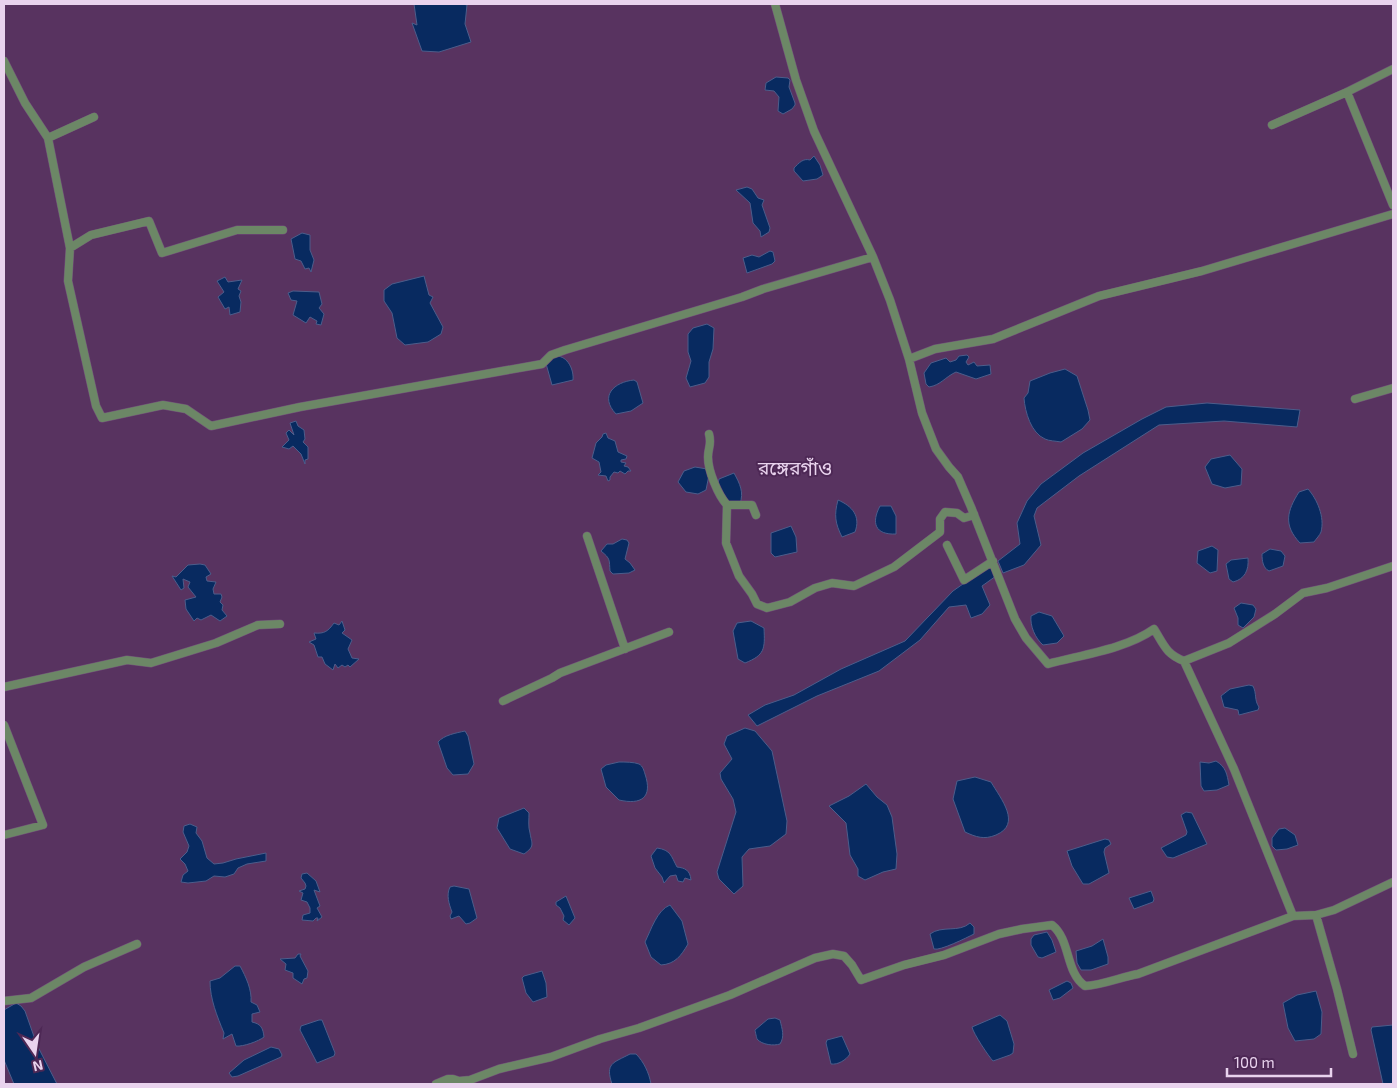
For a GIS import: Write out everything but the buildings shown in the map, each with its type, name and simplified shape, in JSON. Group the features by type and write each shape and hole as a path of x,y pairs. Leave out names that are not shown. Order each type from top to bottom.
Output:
{"street":[{"path":"775,4 796,80 814,131 890,300 909,359 922,413 936,449 948,468 958,477 1015,619 1026,638 1048,664 1104,650 1142,637 1154,629 1168,652 1173,657 1184,661 1229,643 1268,619 1303,593 1327,588 1393,566"},
{"path":"4,61 25,103 48,138 70,248 68,281 102,418 162,405 186,409 211,426 300,407 542,364 551,355 565,350 763,289 872,258"},
{"path":"1272,125 1347,92 1393,69"},
{"path":"1347,92 1393,205"},
{"path":"48,138 94,117"},
{"path":"909,359 935,349 993,339 1099,296 1202,271 1393,214"},
{"path":"70,248 90,236 148,221 162,253 237,230 283,230"},
{"path":"1356,399 1393,388"},
{"path":"709,434 712,443 708,456 710,468 719,495 727,504 726,543 739,576 757,604 767,608 790,602 815,588 832,583 854,586 894,567 940,532 940,519 945,512 957,513 964,518 974,514"},
{"path":"727,504 752,505 756,514"},
{"path":"587,536 626,649"},
{"path":"947,545 964,580 993,561"},
{"path":"4,687 127,660 151,663 216,642 258,625 280,624"},
{"path":"503,701 560,673 669,632"},
{"path":"1184,661 1234,769 1293,916"},
{"path":"4,725 43,825 4,835"},
{"path":"436,1084 453,1079 459,1081 470,1080 499,1069 551,1057 600,1039 639,1028 668,1016 698,1008 757,982 768,980 815,958 833,954 844,956 852,964 861,980 904,965 944,955 998,934 1052,925 1060,934 1077,978 1086,986 1138,974 1293,916 1316,915 1348,904 1393,882"},
{"path":"1316,915 1353,1054"},
{"path":"4,1001 31,998 84,966 137,944"}],"water":[{"path":"414,4 467,5 465,24 471,42 439,52 422,51 412,23 417,25"},
{"path":"776,77 788,78 790,80 789,87 795,103 792,109 783,114 778,111 779,97 774,91 765,90 766,83"},
{"path":"814,156 820,165 823,175 817,179 803,181 794,171 794,168 801,161 810,160"},
{"path":"747,187 752,189 758,198 764,200 762,205 770,228 769,232 761,237 760,231 753,223 750,203 736,190"},
{"path":"302,233 310,235 310,250 314,260 311,272 309,268 305,269 301,261 295,259 291,239"},
{"path":"770,251 773,252 775,261 772,264 747,273 743,258 752,255 759,257"},
{"path":"424,276 429,295 433,297 430,303 443,327 441,334 428,342 405,345 397,338 392,313 384,301 384,290 392,284"},
{"path":"225,277 228,282 242,280 238,289 241,291 239,296 241,302 240,312 230,315 229,307 225,309 218,297 224,292 217,281"},
{"path":"293,291 319,292 322,304 319,308 324,314 321,325 316,324 317,321 310,317 306,323 293,315 297,301 291,300 288,293"},
{"path":"707,324 714,328 713,349 709,362 709,377 705,383 690,387 686,378 691,361 688,352 688,334 693,328"},
{"path":"967,355 969,357 966,362 968,365 974,362 977,366 990,365 991,374 976,379 956,372 933,386 929,387 926,384 924,373 931,363 946,358 950,362 956,360 959,356"},
{"path":"556,356 567,361 573,380 552,385 545,360"},
{"path":"1065,369 1077,376 1090,420 1082,429 1061,442 1047,440 1040,436 1032,427 1027,416 1024,398 1028,393 1030,381"},
{"path":"634,380 637,382 643,403 631,411 616,414 609,401 611,391 620,384"},
{"path":"1207,403 1300,410 1297,427 1224,421 1159,425 1079,476 1037,508 1034,516 1041,545 1024,565 1003,573 998,561 1020,544 1017,523 1027,501 1041,484 1083,453 1166,407"},
{"path":"296,421 298,426 304,430 305,439 303,442 308,447 308,459 305,460 305,464 301,454 293,446 289,449 282,447 289,440 286,433 289,430 294,435 290,423"},
{"path":"606,433 608,438 615,441 618,452 627,456 621,462 626,463 624,466 628,467 631,471 625,474 620,471 618,473 614,472 608,481 606,476 598,475 601,472 599,462 592,458 596,443"},
{"path":"1230,455 1242,469 1241,485 1225,488 1212,484 1205,467 1211,459"},
{"path":"695,467 707,469 709,475 706,490 698,494 686,492 678,482 684,471"},
{"path":"734,473 741,488 742,496 740,504 727,505 717,489 719,479"},
{"path":"1308,489 1319,509 1322,526 1314,542 1300,543 1291,530 1289,518 1292,505 1299,492"},
{"path":"838,500 854,512 857,521 855,532 842,537 836,519"},
{"path":"880,506 891,506 896,516 896,534 883,532 877,527 876,518"},
{"path":"791,526 796,537 797,552 775,557 771,553 771,533"},
{"path":"622,539 627,540 629,543 625,559 635,570 629,573 613,574 610,571 608,558 601,551 607,544 613,544"},
{"path":"1212,546 1218,550 1217,571 1210,573 1197,563 1198,551"},
{"path":"1270,549 1281,551 1285,556 1283,566 1269,571 1263,564 1262,554"},
{"path":"1248,558 1247,570 1241,579 1233,582 1229,579 1226,564 1231,560"},
{"path":"188,565 205,565 211,574 206,577 207,581 216,582 213,589 214,594 221,594 222,610 227,616 220,621 211,615 201,620 197,618 194,621 186,609 185,600 196,597 188,587 190,582 183,579 184,588 181,590 172,576 176,577"},
{"path":"990,565 996,576 982,586 990,605 982,614 971,618 966,605 949,607 920,640 879,671 817,696 757,726 748,715 765,705 794,695 841,669 905,641 953,591"},
{"path":"1241,603 1253,605 1256,609 1254,617 1243,628 1238,625 1238,618 1234,608"},
{"path":"1039,612 1052,616 1064,636 1057,643 1043,645 1035,635 1031,624 1031,616"},
{"path":"342,621 345,630 342,633 352,640 348,649 352,658 359,659 350,667 342,665 338,668 335,664 333,670 325,664 322,657 318,657 314,645 309,642 316,639 314,633 324,632 334,623 339,625"},
{"path":"751,621 764,628 764,646 757,657 745,663 738,659 733,631 737,623"},
{"path":"1249,685 1253,686 1259,707 1258,710 1239,715 1238,710 1224,707 1221,696 1230,689"},
{"path":"745,728 755,731 772,751 787,821 786,834 770,846 749,849 742,857 743,886 734,894 719,879 717,872 736,812 733,799 721,779 720,773 732,759 724,744 727,736"},
{"path":"465,731 468,736 474,764 468,774 453,775 447,768 438,742 447,736"},
{"path":"1216,761 1226,771 1229,785 1217,790 1204,791 1201,786 1200,762 1209,763"},
{"path":"619,762 637,763 642,767 647,782 646,794 643,798 633,801 619,800 606,787 601,769 606,765"},
{"path":"975,777 991,782 1007,811 1008,824 1004,830 992,837 980,837 965,832 953,799 957,781"},
{"path":"866,784 887,805 892,817 897,854 896,869 883,872 865,880 858,876 858,869 850,855 846,823 829,806 849,796"},
{"path":"524,808 529,813 532,843 530,849 524,854 510,849 497,828 499,818"},
{"path":"1186,812 1192,813 1207,844 1173,858 1167,857 1161,848 1186,835 1187,832 1181,815"},
{"path":"190,824 197,827 196,833 202,841 207,858 214,864 266,853 266,861 247,864 238,868 234,874 225,877 214,876 206,881 181,882 183,875 188,871 180,859 187,852 189,846 183,832 184,826"},
{"path":"1285,828 1295,835 1298,845 1276,850 1272,846 1272,838 1279,829"},
{"path":"1105,839 1109,840 1111,844 1105,848 1104,852 1109,873 1089,884 1083,884 1072,866 1067,851"},
{"path":"657,848 668,852 677,867 688,872 691,880 685,878 683,882 678,881 676,875 670,876 664,883 655,868 651,856"},
{"path":"307,873 316,881 320,892 314,890 320,906 317,908 322,917 317,921 318,918 313,921 302,920 303,915 310,913 307,902 301,900 303,893 299,891 305,889 305,883 301,878 302,874"},
{"path":"450,887 469,889 477,918 470,923 466,924 459,916 451,919 452,912 448,893"},
{"path":"1151,891 1154,899 1153,902 1134,909 1129,898"},
{"path":"566,896 575,918 569,925 563,920 564,916 556,905 556,902"},
{"path":"670,905 682,921 688,944 677,959 661,965 651,957 645,942 661,911"},
{"path":"970,923 974,927 974,934 947,946 934,949 930,934 940,930 961,928"},
{"path":"1047,932 1056,952 1042,958 1038,957 1031,945 1031,939 1034,935"},
{"path":"1103,939 1108,964 1091,970 1081,970 1077,963 1076,951 1092,946"},
{"path":"298,954 301,954 300,956 308,971 307,978 304,979 302,984 293,978 293,973 285,970 286,964 280,959 295,958"},
{"path":"235,966 240,966 250,988 251,1002 257,1005 260,1012 252,1014 252,1022 261,1027 264,1037 239,1046 236,1046 232,1034 223,1039 224,1033 214,1007 210,988 210,981 220,978"},
{"path":"542,971 546,983 547,997 533,1002 526,993 522,978"},
{"path":"1067,981 1071,983 1073,988 1060,998 1053,1000 1049,990"},
{"path":"1316,991 1322,1012 1321,1034 1314,1039 1295,1041 1288,1028 1283,1003 1297,995"},
{"path":"16,1003 25,1011 37,1045 57,1084 14,1084 4,1060 4,1010"},
{"path":"1000,1015 1007,1021 1014,1044 1013,1053 993,1061 972,1027"},
{"path":"775,1018 780,1020 782,1029 783,1035 780,1044 762,1043 757,1039 755,1030 768,1019"},
{"path":"322,1020 335,1053 334,1056 317,1063 300,1030 301,1026"},
{"path":"1393,1025 1393,1084 1383,1084 1371,1030 1372,1027"},
{"path":"842,1036 850,1054 842,1062 831,1064 827,1040"},
{"path":"271,1047 279,1049 281,1057 238,1076 232,1077 229,1073 244,1060"},
{"path":"630,1054 636,1054 641,1061 651,1084 612,1084 609,1072 612,1064"}],"district":[{"name":"রঙ্গেরগাঁও","path":"795,467"}]}
